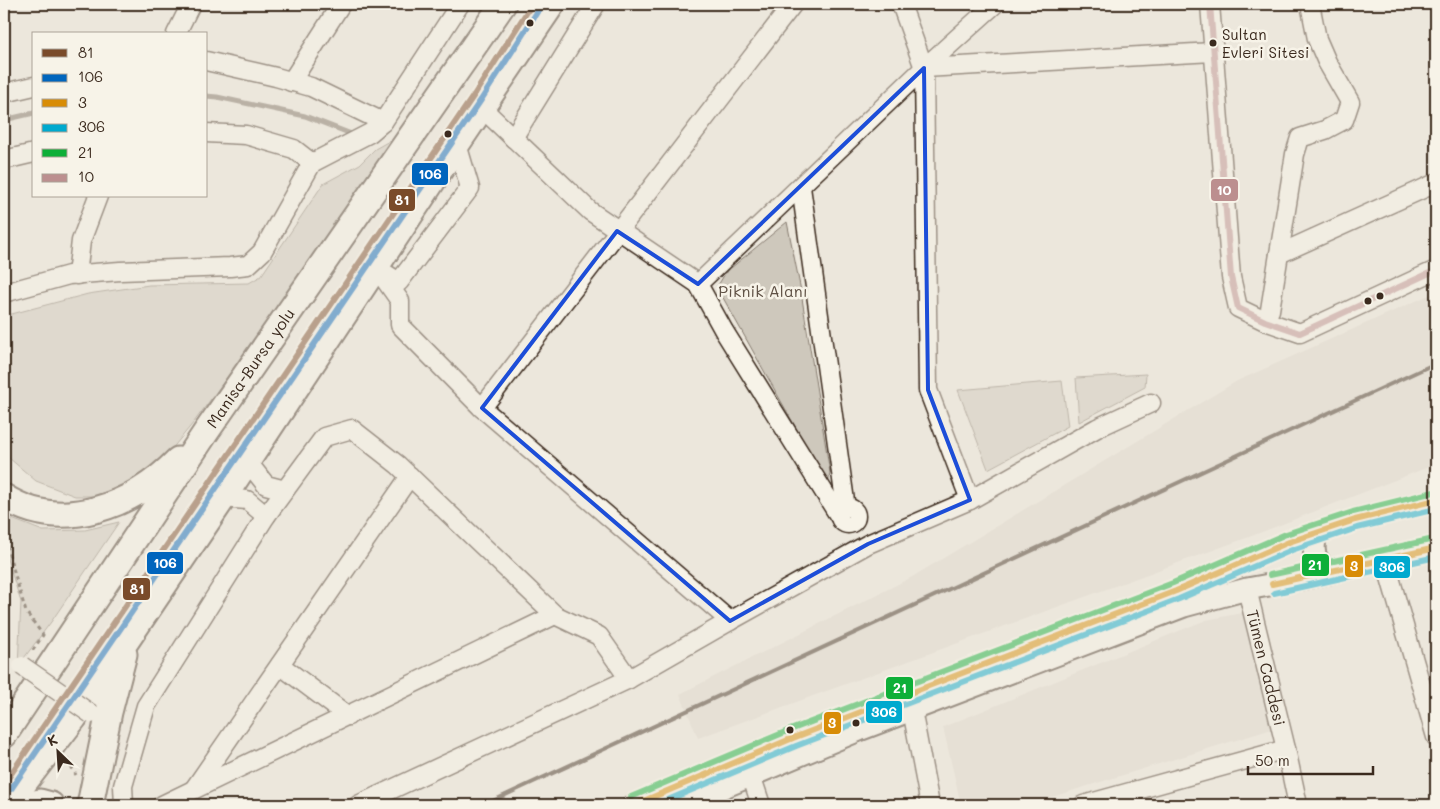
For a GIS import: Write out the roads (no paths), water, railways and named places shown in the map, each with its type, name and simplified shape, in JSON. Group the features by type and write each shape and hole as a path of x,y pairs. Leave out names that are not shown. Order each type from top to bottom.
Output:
{"highway":[{"name":"Manisa-Bursa yolu","path":"4,735 206,432 504,4"},
{"path":"7,805 74,718 552,4"},
{"path":"4,496 27,508 48,514 71,515 114,504 136,493 168,470 206,432"},
{"path":"90,805 109,712 129,636"},
{"path":"22,805 40,802 51,805"}],"main road":[{"path":"634,805 793,738 1176,590 1289,542 1354,520 1436,500"},
{"path":"1317,532 1313,544 1315,556 1319,564 1329,572"},
{"path":"681,805 750,775 912,710 1184,606 1247,589 1436,548"}],"street":[{"path":"177,32 191,4"},
{"path":"291,82 341,4"},
{"path":"4,293 77,275 120,270 248,265 262,252 312,163 370,133 383,122 460,4"},
{"path":"513,138 596,4"},
{"path":"482,408 793,4"},
{"path":"901,4 924,68 928,390 970,500"},
{"path":"698,284 924,68 995,4"},
{"path":"1210,4 1231,277 1238,308 1265,321 1300,333 1436,270"},
{"path":"1265,321 1270,310 1295,154 1300,138 1325,130 1344,120 1350,102 1327,62 1317,39 1310,4"},
{"path":"924,68 1213,52"},
{"path":"208,61 226,64 311,88 383,122"},
{"path":"4,93 32,86"},
{"path":"482,108 590,211 698,284 724,331 846,516 868,544"},
{"path":"208,132 246,135 294,149 312,163"},
{"path":"376,267 399,282 470,188 457,144"},
{"path":"4,160 32,153"},
{"path":"1279,254 1436,183"},
{"path":"801,187 846,516"},
{"path":"77,275 82,241 97,198"},
{"path":"376,267 400,301 400,325 482,408 730,621"},
{"path":"358,805 629,679 868,544 970,500 1097,428 1151,403"},
{"path":"124,805 123,786 146,706 266,516 324,437 352,429 410,476 555,616 599,636 629,679"},
{"path":"247,461 266,485 285,490"},
{"path":"194,790 410,476"},
{"path":"223,498 247,500 266,516"},
{"path":"1385,560 1436,737"},
{"name":"Tümen Caddesi","path":"1247,589 1298,805"},
{"path":"162,805 555,616"},
{"path":"280,665 348,716"},
{"path":"22,666 91,714"},
{"path":"912,710 930,805"},
{"path":"1083,805 1286,749"},
{"path":"750,775 761,805"}],"waterway":[{"path":"208,96 305,116 354,135"},
{"path":"4,120 32,113"}],"railway":[{"path":"484,805 1436,363"}],"place":[{"name":"Sultan Evleri Sitesi","path":"1213,43"}],"park label":[{"name":"Piknik Alanı","path":"763,291"}]}
